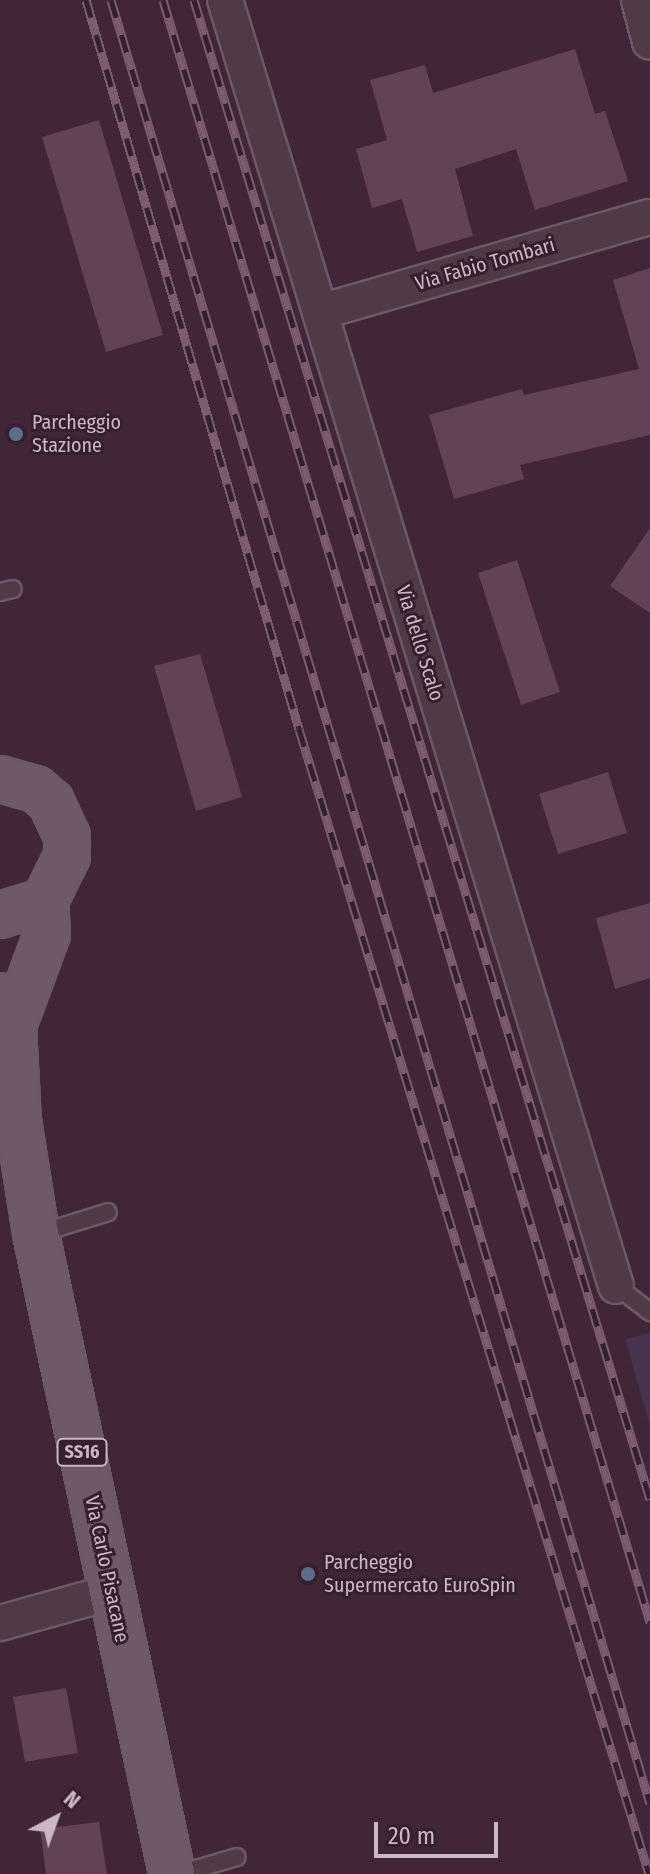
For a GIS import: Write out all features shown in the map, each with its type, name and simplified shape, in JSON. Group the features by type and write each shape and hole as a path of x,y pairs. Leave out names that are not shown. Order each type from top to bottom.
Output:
{"main road":[{"name":"Via Carlo Pisacane","path":"6,772 51,802 67,836 62,875 45,901 47,934 7,1011 18,1120 36,1234 172,1874"},
{"path":"0,915 45,901"}],"street":[{"name":"Via dello Scalo","path":"225,0 616,1286"},
{"path":"639,0 650,42"},
{"name":"Via Fabio Tombari","path":"320,312 650,217"},
{"path":"0,1623 112,1592"}],"lane":[{"path":"36,1234 108,1212"},
{"path":"616,1286 650,1312"},
{"path":"179,1874 237,1857"}],"shaded area":[{"path":"650,1333 650,1426 625,1339"}],"building":[{"path":"575,49 595,114 605,111 628,181 535,210 516,149 455,169 473,236 417,252 402,199 372,208 356,149 387,140 370,80 425,65 433,93"},
{"path":"99,120 163,335 106,352 42,137"},
{"path":"650,268 650,435 520,465 524,479 454,499 429,415 522,389 524,395 639,369 613,280"},
{"path":"650,528 650,613 610,586"},
{"path":"517,560 560,692 521,705 478,573"},
{"path":"200,654 242,797 196,811 154,666"},
{"path":"608,772 627,833 558,854 539,794"},
{"path":"650,903 650,978 615,989 596,918"},
{"path":"66,1688 78,1753 25,1762 13,1697"},
{"path":"99,1822 107,1874 46,1874 40,1829"}],"railway":[{"path":"86,0 299,729 649,1874"},
{"path":"111,0 650,1803"},
{"path":"163,0 650,1622"},
{"path":"194,0 650,1499"}],"place":[{"name":"Parcheggio Stazione","path":"16,434"},
{"name":"Parcheggio Supermercato EuroSpin","path":"308,1574"}]}
